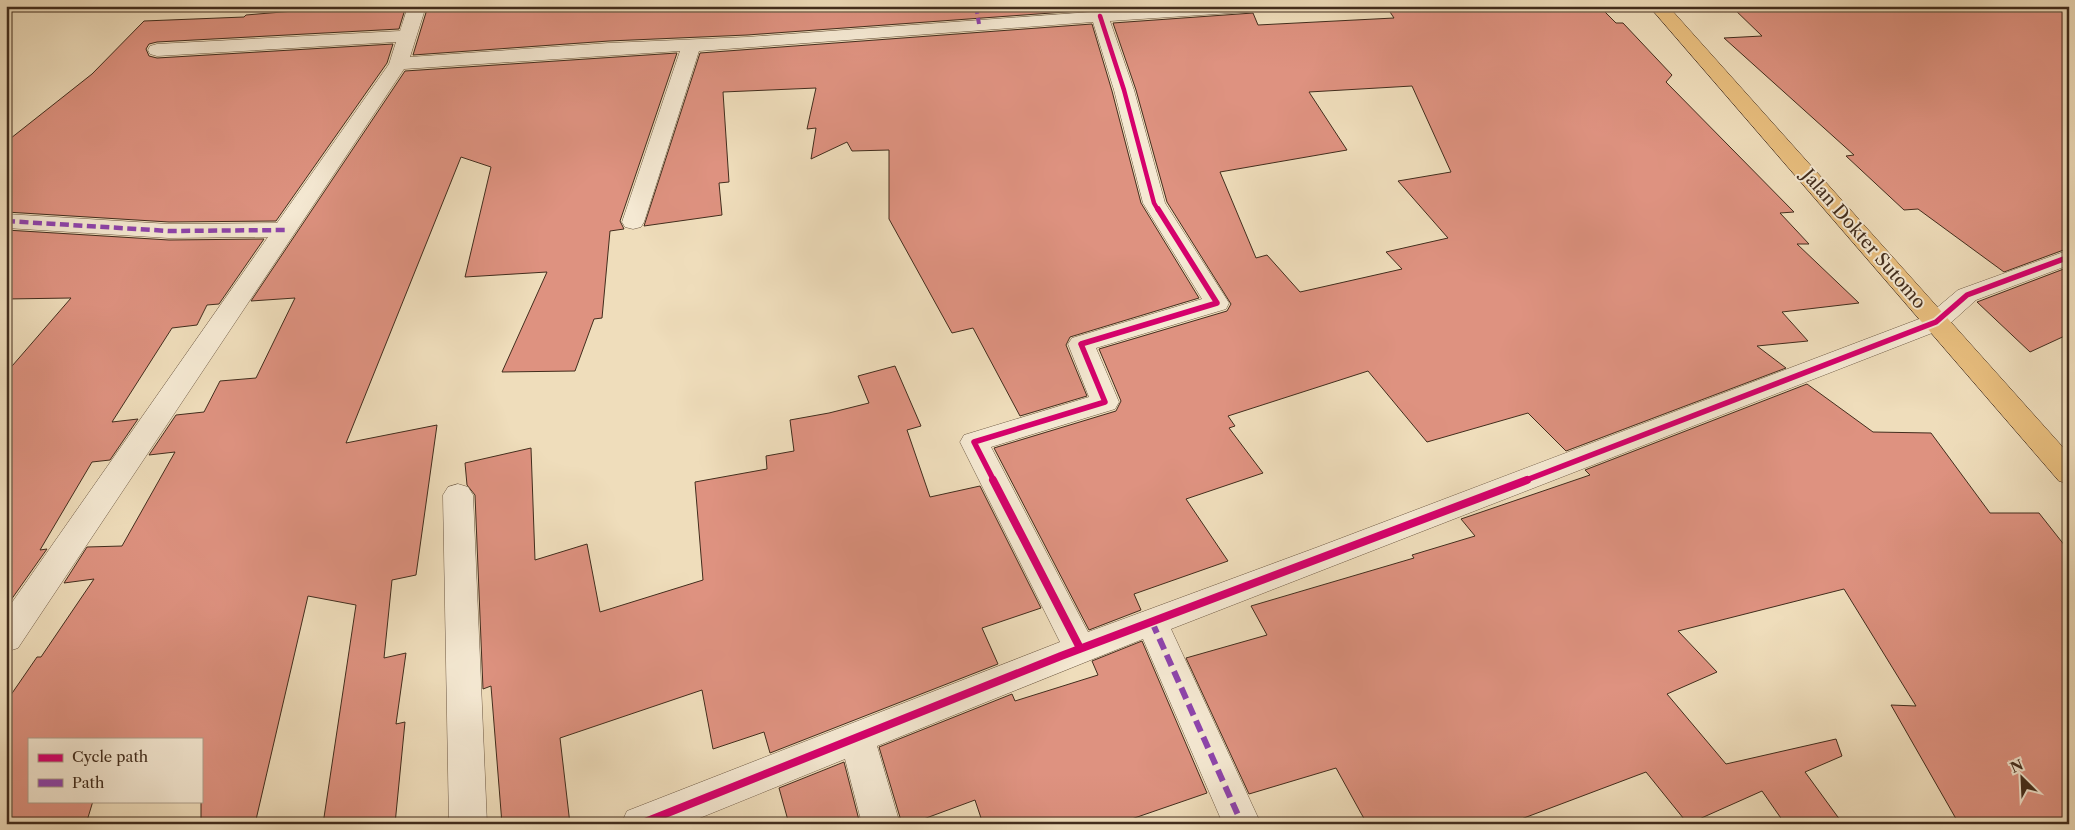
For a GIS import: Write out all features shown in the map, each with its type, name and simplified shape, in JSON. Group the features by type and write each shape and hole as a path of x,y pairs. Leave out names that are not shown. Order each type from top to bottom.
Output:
{"main road":[{"name":"Jalan Dokter Sutomo","path":"1658,6 2069,473"}],"street":[{"path":"6,638 398,64 409,36 417,6"},
{"path":"398,64 609,49 691,46 978,15 1042,13 1100,16 1262,6"},
{"path":"1080,648 974,442 1105,402 1081,344 1217,303 1154,203 1124,90 1100,16"},
{"path":"157,50 409,36"},
{"path":"633,222 691,46"},
{"path":"6,221 170,231 286,230"},
{"path":"640,824 1080,648 1329,556 1936,322 1967,295 2069,256"},
{"path":"458,495 468,824"},
{"path":"1152,622 1242,824"},
{"path":"857,738 881,824"}],"building":[{"path":"308,6 406,6 399,29 157,42 149,44 146,49 149,56 157,58 393,44 387,63 276,221 169,222 6,212 6,142 92,74 144,21 244,17 246,15 306,10"},
{"path":"428,6 1107,6 1107,9 747,35 609,41 413,55"},
{"path":"1386,6 1599,6 1616,23 1623,23 1672,75 1666,82 1794,212 1780,213 1809,244 1797,244 1859,303 1782,312 1808,341 1757,346 1786,368 1566,451 1528,413 1427,442 1368,371 1228,416 1235,426 1229,428 1263,473 1186,499 1228,561 1134,594 1141,610 1089,630 994,448 1116,411 1121,401 1099,349 1227,311 1231,304 1167,202 1136,90 1113,23 1253,13 1258,25 1394,18","holes":["1412,86 1451,172 1398,181 1448,238 1386,252 1402,269 1300,292 1267,255 1256,258 1220,172 1347,150 1309,92"]},
{"path":"1731,6 2069,6 2069,248 2004,272 1918,209 1904,210 1846,156 1854,155 1724,38 1762,36"},
{"path":"1092,24 1112,91 1141,203 1199,298 1070,337 1066,345 1087,396 1020,416 973,328 952,333 889,219 889,150 852,151 847,142 811,159 816,128 807,129 816,88 723,92 729,182 719,183 722,215 644,226 700,53"},
{"path":"677,53 620,221 624,229 610,231 602,318 594,319 575,371 502,372 547,272 465,277 491,167 461,157 346,443 437,425 416,575 392,580 384,658 406,653 396,724 405,722 395,824 323,824 356,605 308,596 255,824 201,824 202,738 28,738 28,802 93,802 86,824 6,824 6,702 37,657 41,657 94,579 64,583 87,547 122,546 175,452 149,455 176,415 204,412 220,381 256,378 295,298 251,301 405,71"},
{"path":"6,230 169,240 264,239 219,304 207,305 197,325 172,328 112,422 138,419 110,460 92,462 40,550 47,549 6,607 6,373 71,298 6,299"},
{"path":"2069,267 2069,334 2030,352 1977,302"},
{"path":"895,366 921,426 907,430 930,497 980,486 1041,608 982,628 998,664 770,753 764,732 713,749 702,690 560,738 570,824 502,824 491,686 483,689 475,495 467,485 465,463 531,448 535,560 587,544 600,612 703,580 695,482 767,469 766,456 794,451 790,420 869,403 858,376"},
{"path":"1807,384 1873,432 1931,433 1990,513 2039,513 2069,551 2069,824 1959,824 1891,705 1916,706 1844,589 1678,631 1717,672 1667,694 1726,764 1836,739 1842,756 1805,772 1843,824 1785,824 1762,791 1688,824 1646,772 1508,824 1367,824 1336,768 1249,794 1186,658 1267,635 1251,606 1414,558 1412,555 1475,536 1461,519 1590,475 1585,470"},
{"path":"1142,641 1207,793 1117,824 983,824 975,800 910,824 902,824 879,747 1012,694 1015,701 1098,675 1092,661"},
{"path":"844,762 860,824 789,824 779,788"}],"marked path":[{"path":"976,6 979,24"},
{"path":"6,221 169,231 286,230"},
{"path":"1152,622 1242,824"}],"cycle path":[{"path":"1080,648 974,442 1105,402 1081,344 1217,303 1154,203 1124,90 1100,16"},
{"path":"640,824 1061,656 1329,556 1936,322 1967,295 2069,257"}]}
